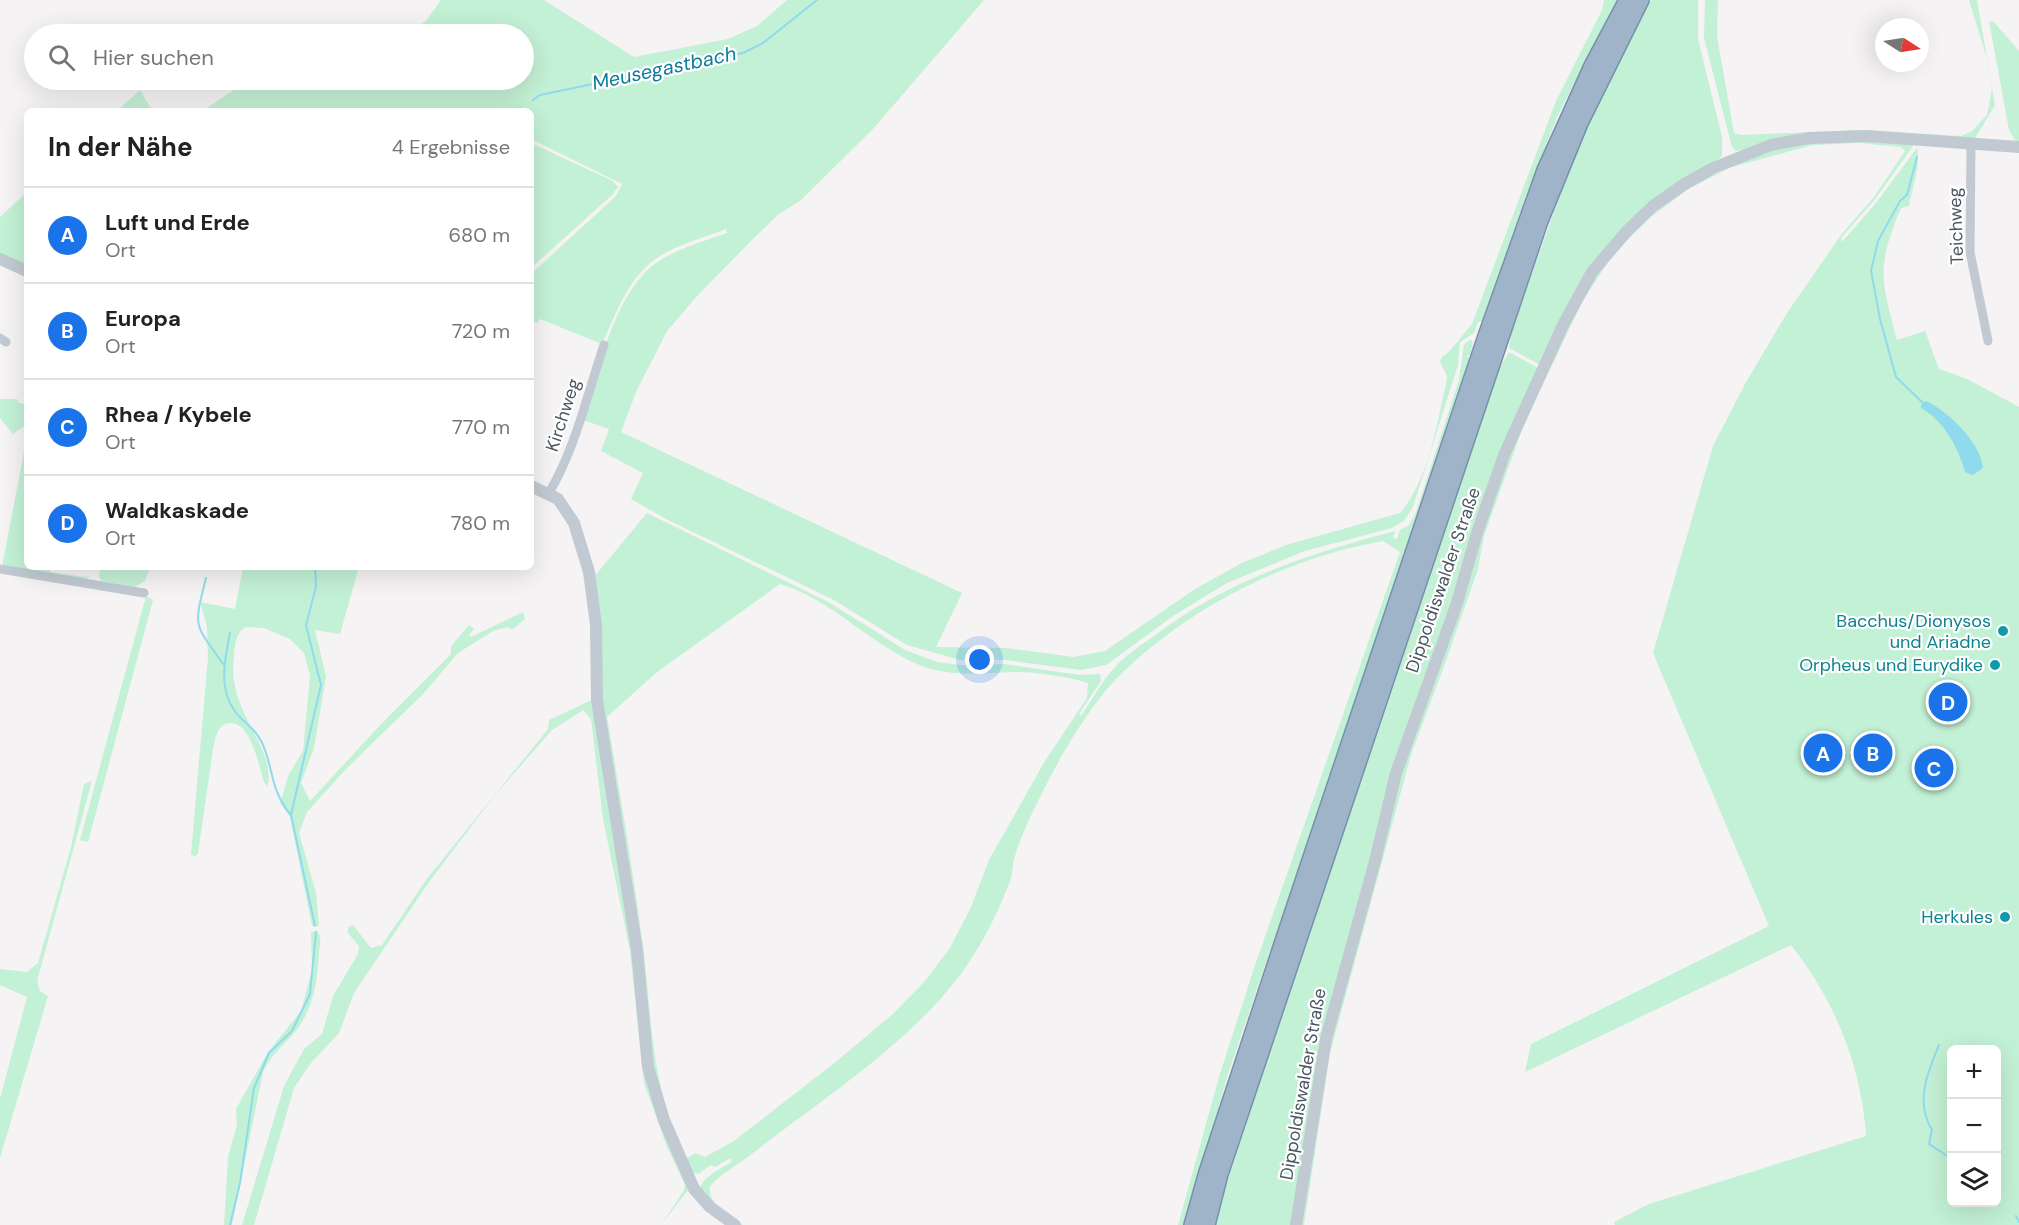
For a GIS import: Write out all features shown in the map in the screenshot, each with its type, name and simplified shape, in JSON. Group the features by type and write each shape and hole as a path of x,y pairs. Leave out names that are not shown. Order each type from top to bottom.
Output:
{"highway":[{"path":"1207,1225 1220,1174 1491,344 1545,170 1592,66 1627,0"},
{"path":"1192,1225 1207,1172 1283,940 1491,344 1580,123 1641,0"}],"street":[{"name":"Dippoldiswalder Straße","path":"1296,1225 1326,1039 1375,861 1396,773 1457,603 1504,455 1526,403 1592,272 1627,231 1653,206 1713,168 1771,145 1809,138 1867,136 2019,147"},
{"name":"Teichweg","path":"1971,144 1970,252 1988,341"},
{"path":"0,259 24,270"},
{"name":"Kirchweg","path":"549,493 574,443 604,345"},
{"path":"534,487 558,499 574,523 591,587 596,625 597,700 637,950 648,1067 664,1120 694,1189 710,1207 735,1225"},
{"path":"0,569 144,593"}],"green space":[{"path":"441,0 544,0 634,57 728,39 757,26 787,0 984,0 873,129 801,200 778,215 754,238 699,294 667,331 636,392 621,432 962,593 936,647 1007,648 1074,657 1105,651 1195,589 1242,563 1286,545 1400,513 1418,485 1435,435 1447,376 1440,362 1442,357 1472,324 1556,101 1602,10 1604,0 1617,0 1558,115 1526,196 1482,321 1478,322 1474,333 1460,342 1458,365 1413,507 1404,521 1392,528 1305,551 1227,583 1173,616 1106,665 1081,670 1005,660 960,660 907,645 832,599 666,519 631,499 643,473 601,451 609,429 583,420 610,333 631,291 644,274 667,256 727,233 726,229 673,249 647,266 638,275 624,297 602,344 540,319 537,323 534,322 534,271 616,196 622,184 534,140 534,108 207,108 234,90 534,90 534,24 421,24"},
{"path":"1651,0 1698,0 1698,39 1722,137 1722,156 1625,227 1540,365 1509,348 1512,330 1578,144 1610,75"},
{"path":"1705,0 1718,0 1717,36 1734,133 1742,135 1858,130 1961,136 1972,131 1987,115 1992,89 1990,78 1995,105 1974,140 1877,133 1736,151 1732,147 1704,38"},
{"path":"1969,0 1977,0 1987,59"},
{"path":"1989,21 1994,22 2019,51 2019,142 2016,142 2009,130"},
{"path":"140,90 150,108 120,108"},
{"path":"1836,140 1912,143 1913,146 1876,198 1841,238 1842,242 1876,203 1917,148 1917,169 1909,206 1901,208 1885,260 1887,302 1897,340 1925,331 1939,369 1967,379 2019,407 2019,1225 1615,1225 1614,1222 1649,1204 1866,1136 1859,1085 1843,1035 1820,988 1791,945 1525,1072 1531,1044 1769,926 1653,653 1713,446 1745,384 1787,313 1841,235 1874,197 1905,151 1901,147 1859,143 1813,145 1732,167 1738,160 1784,146"},
{"path":"534,144 613,181 618,187 534,265"},
{"path":"1732,167 1690,188 1652,216 1614,253 1583,300 1524,424 1484,536 1478,569 1411,755 1330,1053 1304,1225 1300,1225 1328,1053 1399,778 1480,535 1529,404 1596,273 1630,232 1689,185"},
{"path":"24,195 24,264 0,254 0,217"},
{"path":"1470,340 1473,341 1470,355 1466,356 1469,357 1464,382 1228,1074 1185,1225 1178,1225 1219,1077 1254,968 1400,552 1383,541 1310,560 1275,573 1240,590 1206,608 1174,629 1117,678 1095,704 1064,752 1032,813 1014,859 1010,881 997,911 982,942 954,984 922,1018 876,1059 712,1184 710,1194 717,1205 743,1225 725,1216 700,1188 708,1177 732,1162 731,1158 715,1167 711,1165 698,1174 692,1172 676,1143 652,1066 600,698 594,577 647,513 830,603 905,650 937,662 960,665 1004,664 1080,675 1100,674 1101,681 1079,714 1081,716 1106,678 1124,658 1181,617 1210,600 1269,572 1331,549 1395,531 1393,538 1397,539 1400,530 1409,525 1416,512 1459,380 1464,344","holes":["780,584 817,600 886,647 922,666 955,673 1021,672 1060,676 1088,683 1087,698 1045,761 989,860 971,907 950,948 925,981 894,1013 837,1061 734,1141 705,1157 695,1153 687,1158 666,1108 655,1055 635,889 607,717 657,672"]},
{"path":"1509,352 1538,368 1499,457 1336,984 1293,1225 1215,1225 1228,1174 1285,1001 1500,367"},
{"path":"0,399 17,399 19,403 24,404 24,426 13,434 0,418"},
{"path":"24,452 24,570 50,570 50,572 86,577 91,575 85,580 2,567"},
{"path":"100,570 149,570 145,581 134,587 102,581 99,577"},
{"path":"242,570 358,570 340,634 315,630 326,676 314,748 301,783 310,801 384,721 451,654 451,646 469,625 474,629 469,635 471,637 523,612 525,619 512,630 508,627 493,631 458,653 423,694 346,769 307,812 299,833 316,893 319,926 312,926 290,817 280,803 289,774 303,751 310,676 304,653 290,639 264,628 245,627 239,633 236,640 233,676 243,710 264,754 268,769 268,784 267,786 264,782 249,737 237,725 230,723 222,726 217,733 213,749 198,853 195,857 191,854 208,658 207,626 200,602 235,609"},
{"path":"146,596 153,600 88,842 80,840"},
{"path":"594,699 633,948 645,1066 688,1190 661,1225 683,1192 685,1185 667,1147 644,1083 630,951 603,819 591,719 583,710 552,730 495,795 429,882 354,993 339,1033 311,1063 294,1088 254,1225 242,1225 284,1086 304,1049 322,1034 333,996 358,954 359,946 348,933 348,927 353,925 371,948 382,945 426,880 548,729 549,720"},
{"path":"92,781 37,981 40,991 48,996 0,1158 0,1099 27,997 0,985 0,969 27,972 38,963 71,847 84,784"},
{"path":"317,931 320,941 316,984 310,1004 295,1032 273,1056 263,1072 232,1225 224,1225 228,1157 237,1125 236,1109 268,1052 301,1011 312,970 311,932"}],"water":[{"path":"1926,401 1944,412 1970,438 1981,458 1983,468 1973,475 1965,472 1958,453 1943,427 1921,408"}],"waterway":[{"name":"Meusegastbach","path":"533,100 540,95 743,53 763,43 817,0"},
{"path":"1917,157 1907,195 1900,201 1878,241 1871,271 1880,319 1896,377 1924,404"},
{"name":"Meusegastbach","path":"315,570 316,587 306,625 321,685 291,815 315,926"},
{"path":"206,578 199,607 199,625 224,665"},
{"path":"230,633 224,672 226,692 234,710 255,731 262,742 277,790 290,814"},
{"name":"Meusegastbach","path":"230,1225 240,1183 254,1088 269,1053 292,1031 310,994 316,932"},
{"path":"1939,1045 1927,1077 1924,1109 1932,1130 1929,1144 1947,1156"},
{"path":"2016,1216 2019,1222"}],"place":[{"name":"Bacchus/Dionysos und Ariadne","path":"2003,631"},
{"name":"Orpheus und Eurydike","path":"1995,665"},
{"name":"Waldkaskade","path":"1948,702"},
{"name":"Luft und Erde","path":"1823,753"},
{"name":"Europa","path":"1873,753"},
{"name":"Rhea / Kybele","path":"1934,768"},
{"name":"Herkules","path":"2005,917"}]}
